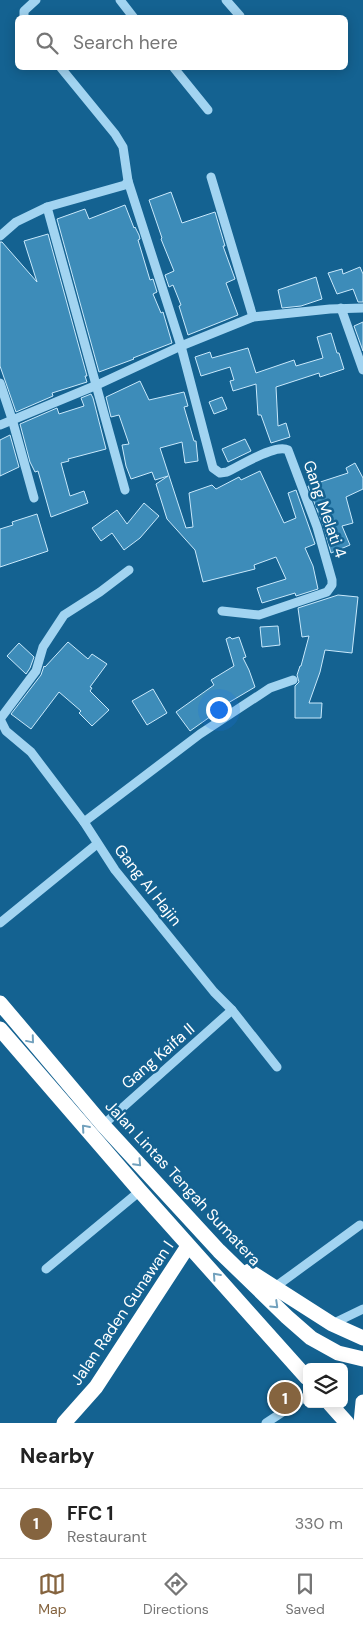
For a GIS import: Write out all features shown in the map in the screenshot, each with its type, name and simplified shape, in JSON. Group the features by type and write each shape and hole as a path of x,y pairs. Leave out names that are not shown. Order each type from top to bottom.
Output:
{"highway":[{"name":"Jalan Lintas Tengah Sumatera","path":"0,1003 103,1125 219,1250 311,1338 338,1353 363,1360"},
{"name":"Jalan Lintas Tengah Sumatera","path":"0,1029 188,1246 303,1374"},
{"name":"Jalan Raden Gunawan I","path":"64,1423 96,1387 188,1246"},
{"path":"219,1250 332,1324 363,1338"},
{"path":"361,1423 363,1402"},
{"path":"334,1408 347,1423"}],"street":[{"path":"24,15 24,10 36,0"},
{"path":"120,0 132,15"},
{"path":"226,0 239,15"},
{"path":"63,70 115,134 123,147 129,179 181,346"},
{"path":"176,70 208,110"},
{"path":"211,177 253,317"},
{"path":"0,236 16,222 47,207 125,184 129,179"},
{"path":"47,207 125,490"},
{"path":"341,308 363,370"},
{"path":"0,425 96,385 181,346 253,317 341,308 363,308"},
{"name":"Gang Melati 4","path":"181,346 213,468 220,473 227,472 273,450 285,448 288,450 317,527 331,576 332,585 327,592 259,615 222,611"},
{"path":"0,383 34,498"},
{"path":"0,719 36,671 43,647 64,615 100,592 129,570"},
{"path":"84,822 200,734 270,688 293,680"},
{"name":"Gang Al Hajin","path":"0,719 6,731 32,752 84,822 115,870 277,1067"},
{"path":"0,740 6,731"},
{"path":"0,923 97,844"},
{"name":"Gang Kaifa II","path":"103,1125 232,1010"},
{"path":"46,1269 140,1191"},
{"path":"275,1287 360,1225"},
{"path":"332,1324 363,1309"},
{"path":"266,1423 303,1399"}],"building":[{"path":"171,192 182,223 215,212 225,246 223,246 235,279 226,283 238,315 188,335 179,306 181,305 173,285 169,287 165,275 174,271 161,239 149,200"},
{"path":"125,205 134,228 139,235 140,239 138,240 150,280 153,279 157,292 153,294 161,313 163,312 172,343 99,372 57,219 85,209 89,219"},
{"path":"48,234 87,376 85,376 87,382 52,393 53,396 16,412 0,366 0,242 37,282 24,241"},
{"path":"360,267 363,274 363,302 358,302 353,289 337,294 328,273 342,269 343,274"},
{"path":"316,277 322,299 301,306 282,308 278,290"},
{"path":"363,322 363,351 354,326"},
{"path":"331,333 344,369 320,377 319,373 276,387 278,426 286,423 290,437 271,443 261,415 258,415 256,384 233,391 230,381 234,380 230,367 201,376 195,357 210,352 212,358 248,348 256,373 294,360 296,366 323,358 317,337"},
{"path":"140,381 149,400 184,392 188,406 184,407 194,441 196,441 198,461 185,463 182,442 160,448 186,528 193,527 189,493 212,485 216,489 239,477 241,480 260,471 284,523 296,518 288,493 296,490 315,544 305,548 313,566 318,589 296,596 295,593 262,603 257,588 286,579 276,557 254,565 255,569 203,582 195,550 167,519 156,484 168,476 155,480 152,472 131,479 126,466 122,445 129,444 119,415 111,417 106,397"},
{"path":"91,394 106,449 68,459 69,461 61,463 70,496 84,491 88,503 51,517 38,471 35,472 30,462 20,424 57,408 59,414 84,406 81,398"},
{"path":"222,397 227,409 214,414 209,402"},
{"path":"10,435 19,467 0,476 0,440"},
{"path":"245,439 251,451 228,462 222,449"},
{"path":"355,463 363,478 363,489 346,497 353,523 342,526 350,545 331,553 323,525 308,486 348,473 346,468"},
{"path":"144,503 159,516 140,538 124,550 112,533 101,541 92,528 117,510 127,524"},
{"path":"37,514 48,551 0,567 0,529 13,525 12,522"},
{"path":"338,595 358,597 352,653 325,650 320,672 309,703 322,703 321,718 295,718 295,686 299,682 297,675 309,636 302,637 298,608"},
{"path":"278,626 280,645 262,647 260,627"},
{"path":"230,637 232,639 239,637 246,657 243,658 255,687 223,706 190,731 176,712 214,685 211,680 234,666 226,639"},
{"path":"68,642 88,659 92,654 107,664 90,687 92,688 90,691 109,710 92,726 79,713 81,711 59,692 31,729 11,714 41,675 44,666"},
{"path":"19,643 34,657 26,674 7,656"},
{"path":"153,689 167,713 147,725 132,701"}],"place":[{"name":"FFC 1","path":"285,1398"}]}
